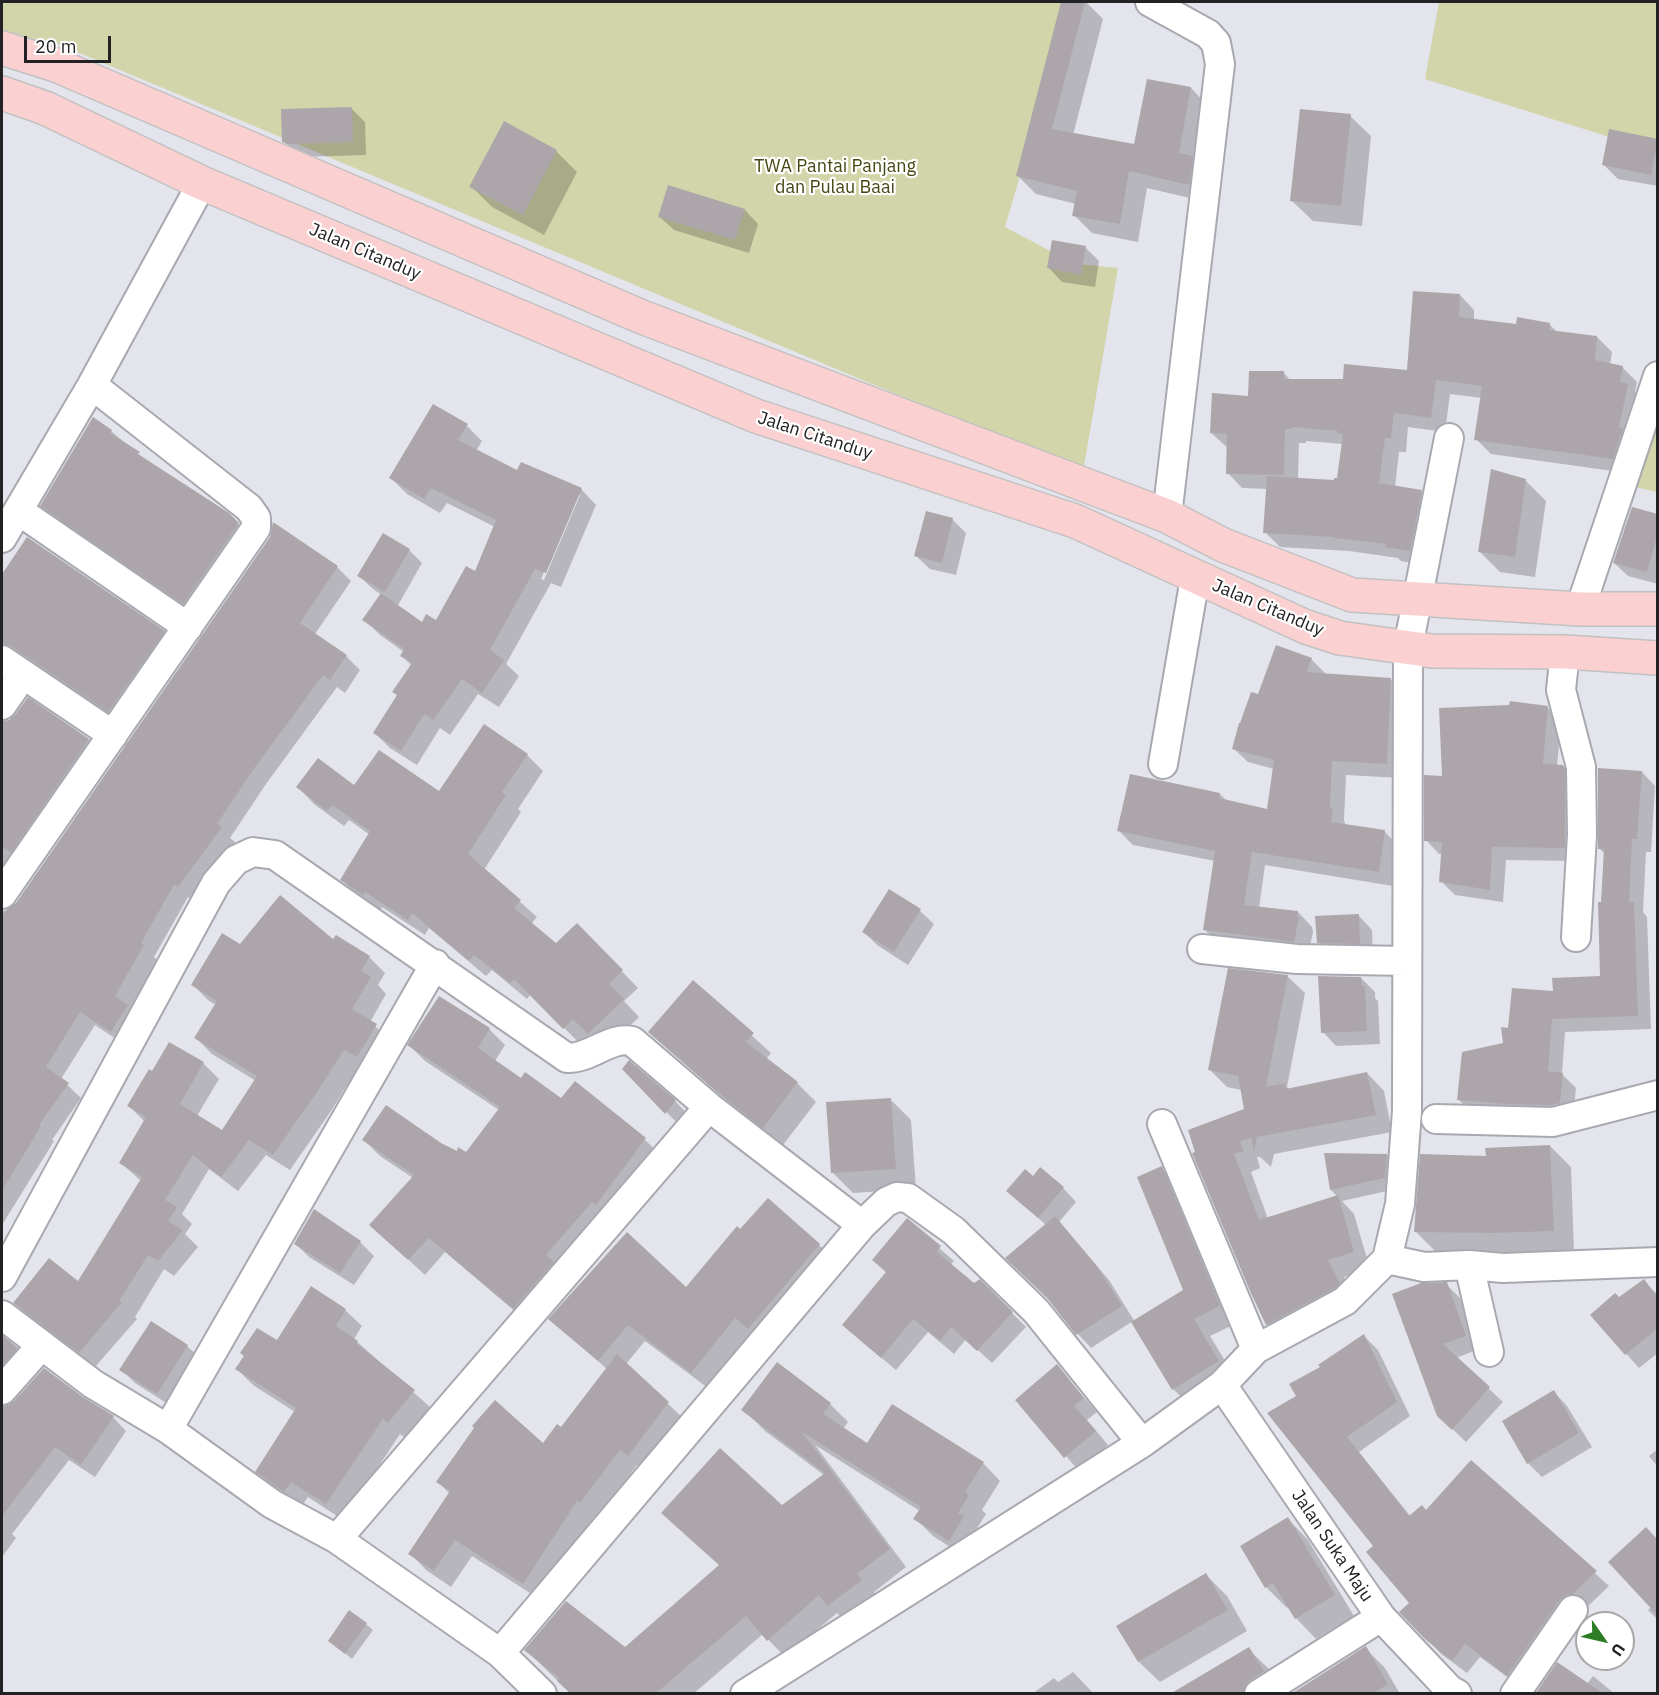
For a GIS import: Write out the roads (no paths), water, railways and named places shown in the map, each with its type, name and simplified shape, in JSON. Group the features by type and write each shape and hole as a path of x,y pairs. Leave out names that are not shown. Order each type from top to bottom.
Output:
{"main road":[{"path":"2,48 56,65 642,317 1167,516 1223,544 1352,595 1580,609 1658,609"},
{"path":"45,108 56,65"},
{"name":"Jalan Citanduy","path":"2,93 45,108 202,183 756,417 1075,521 1306,627 1340,638 1432,651 1565,651 1658,658"}],"street":[{"path":"1150,2 1208,34 1216,43 1220,64 1167,516"},
{"path":"2,538 92,385 202,183"},
{"path":"1580,609 1658,376"},
{"path":"2,894 256,528 256,518 249,508 92,385"},
{"path":"745,1694 1143,1443 1222,1385 1256,1349 1346,1301 1387,1259 1400,1204 1407,1111 1408,647 1449,438"},
{"path":"19,511 188,627"},
{"path":"1163,764 1196,578"},
{"path":"1565,651 1561,690 1581,767 1582,835 1576,937"},
{"path":"2,705 12,667 112,735"},
{"path":"2,1277 216,883 236,860 253,852 275,855 435,964 567,1058 578,1058 623,1039 632,1041 710,1107 862,1225"},
{"path":"1202,949 1297,959 1407,962"},
{"path":"168,1429 435,964"},
{"path":"1436,1119 1553,1122 1658,1095"},
{"path":"337,1539 710,1107"},
{"path":"1162,1124 1256,1349"},
{"path":"500,1653 862,1225 886,1202 897,1197 908,1198 954,1231 1036,1311 1143,1443"},
{"path":"1387,1259 1424,1267 1469,1265 1503,1268 1658,1262"},
{"path":"1469,1265 1489,1352"},
{"path":"2,1315 93,1384 168,1429 272,1504 337,1539 500,1653 542,1694"},
{"path":"2,1390 42,1345"},
{"name":"Jalan Suka Maju","path":"1222,1385 1381,1617 1451,1692"},
{"path":"1515,1694 1573,1610"},
{"path":"1259,1694 1381,1617"}],"park label":[{"name":"TWA Pantai Panjang dan Pulau Baai","path":"835,177"}]}
